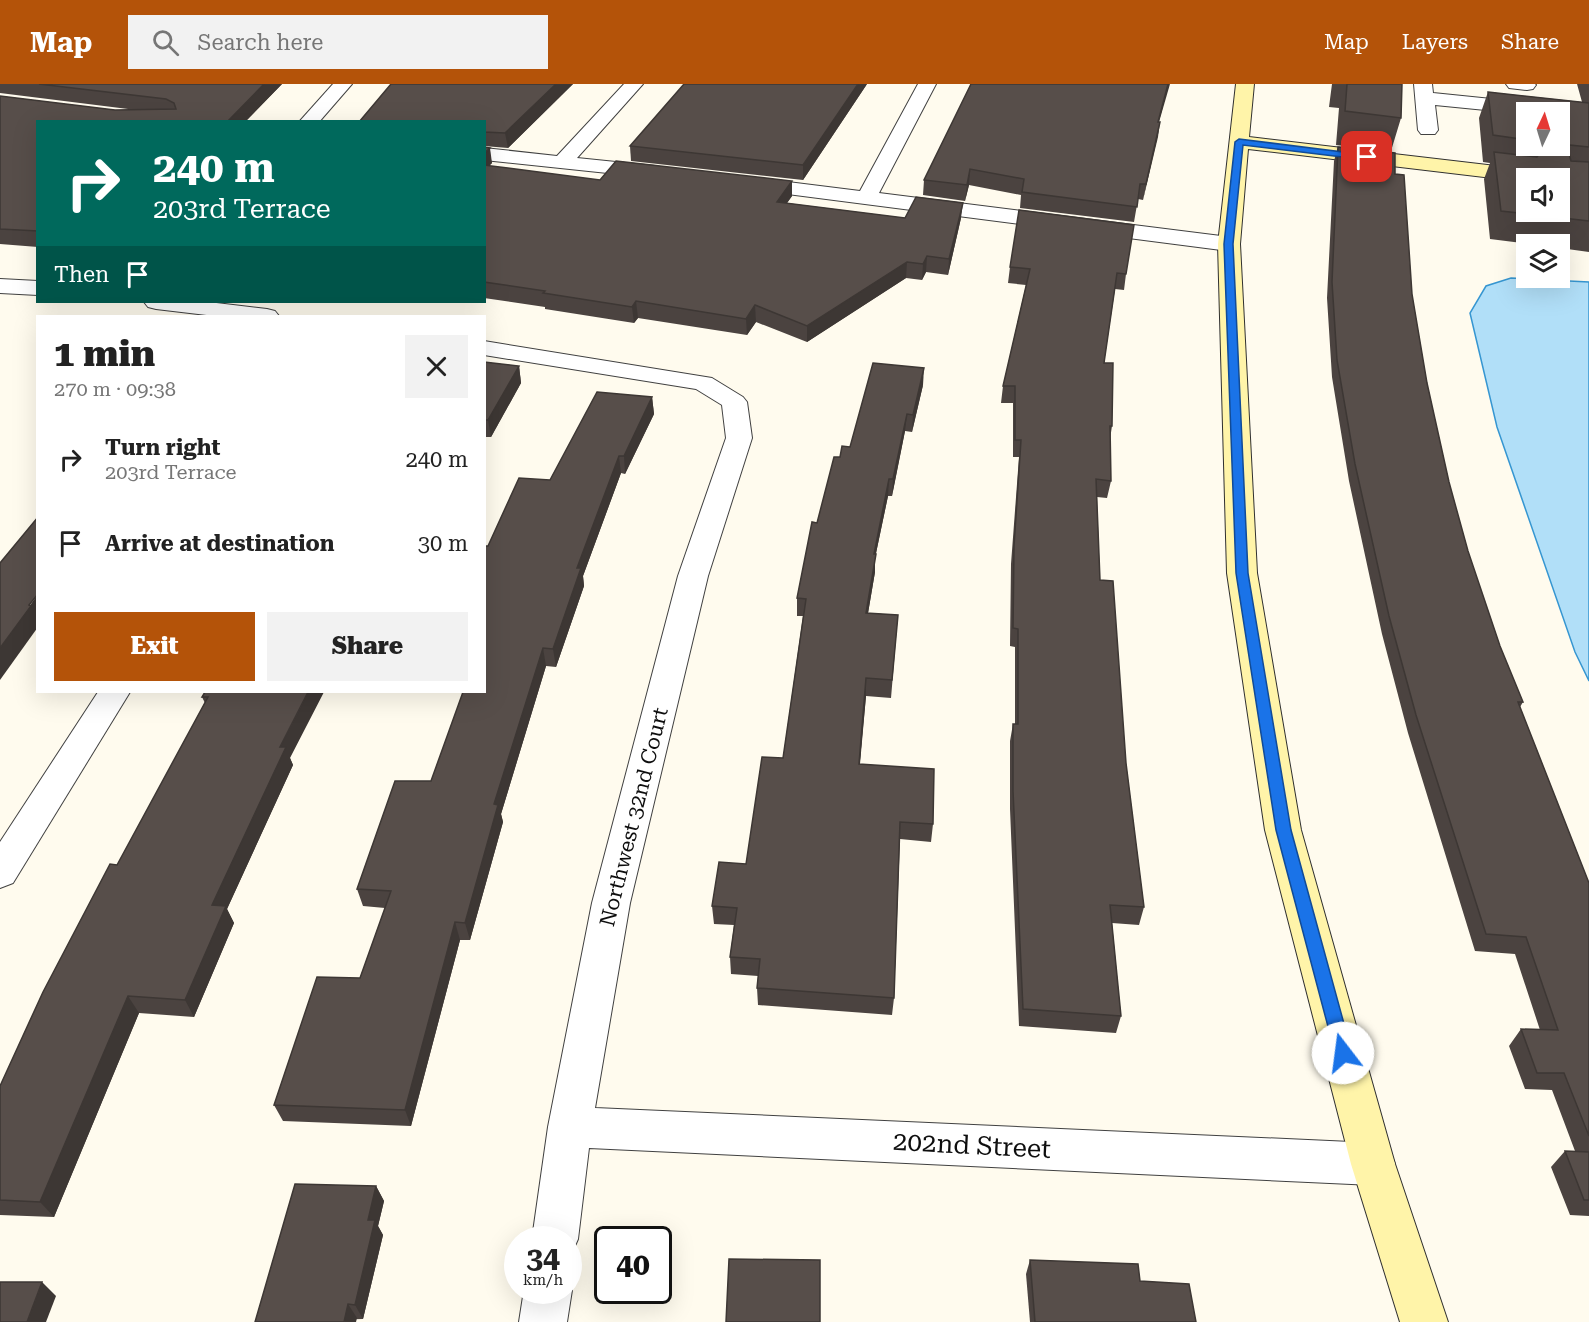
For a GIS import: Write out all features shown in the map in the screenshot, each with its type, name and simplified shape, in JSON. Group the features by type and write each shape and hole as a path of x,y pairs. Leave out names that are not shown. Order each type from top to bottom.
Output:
{"street":[{"path":"310,120 343,84"},
{"path":"563,161 634,84"},
{"path":"867,197 927,84"},
{"path":"1245,84 1229,244 1242,573 1283,830 1373,1164 1424,1322"},
{"path":"1523,84 1530,102"},
{"path":"1428,130 1423,91 1516,107"},
{"path":"1570,113 1579,114"},
{"path":"1239,142 1516,175"},
{"path":"486,154 680,175"},
{"path":"727,180 1229,244"},
{"path":"0,286 36,288"},
{"path":"164,303 259,315"},
{"name":"Northwest 32nd Court","path":"486,348 703,383 734,402 739,438 693,576 611,903 570,1127 557,1226"},
{"path":"0,873 113,693"},
{"name":"202nd Street","path":"570,1127 1373,1164"},
{"path":"543,1322 546,1304"}],"water":[{"path":"1511,278 1516,278 1516,288 1570,288 1570,281 1589,282 1589,681 1575,652 1497,427 1470,313 1486,286"}],"building":[{"path":"39,84 264,84 229,120 36,120 36,231 0,229 0,96 115,110 176,109 174,103 166,99"},
{"path":"391,84 556,84 505,133 486,132 486,120 361,120"},
{"path":"684,84 858,84 803,165 630,146"},
{"path":"971,84 1168,84 1146,184 1140,184 1137,207 1022,192 1024,179 970,169 967,185 924,180"},
{"path":"1347,84 1402,84 1401,118 1345,111"},
{"path":"1488,92 1589,103 1589,147 1570,145 1570,102 1516,102 1516,138 1493,135"},
{"path":"1338,147 1395,153 1395,174 1404,175 1412,294 1427,383 1449,482 1468,551 1500,646 1523,702 1518,702 1589,883 1589,1136 1564,1073 1537,1073 1521,1029 1558,1030 1526,937 1486,934 1416,715 1389,616 1355,464 1337,360 1332,282"},
{"path":"1494,152 1516,156 1570,156 1571,161 1589,162 1589,221 1570,219 1570,168 1516,168 1516,213 1501,211"},
{"path":"616,161 792,181 777,202 905,218 916,197 963,203 949,259 927,256 923,264 907,262 807,326 755,305 746,319 636,301 632,307 486,282 486,165 600,180"},
{"path":"1019,210 1134,225 1126,274 1117,273 1104,363 1113,363 1112,426 1110,426 1111,481 1096,479 1100,580 1113,581 1126,763 1144,907 1110,905 1121,1016 1023,1009 1013,791 1013,724 1018,724 1018,629 1013,628 1014,546 1021,440 1015,440 1015,386 1003,386 1030,269 1010,267"},
{"path":"486,362 519,366 486,420"},
{"path":"873,363 924,368 913,415 907,414 893,479 889,479 874,554 876,554 866,613 898,615 892,680 866,678 859,764 934,769 933,824 900,822 894,998 757,988 760,959 730,957 737,908 712,906 719,862 746,864 762,757 783,758 806,599 797,598 812,522 817,523 834,457 840,457 842,446 850,447"},
{"path":"597,392 652,397 624,456 619,456 577,568 581,568 553,649 543,648 494,804 498,805 465,923 455,922 405,1110 274,1105 317,977 360,978 391,891 357,889 395,781 431,781 463,693 486,693 486,546 519,478 550,480"},
{"path":"36,519 36,596 0,648 0,563"},
{"path":"204,693 307,693 280,747 286,747 212,905 226,906 185,1000 128,996 40,1202 0,1200 0,1086 43,992 110,864 117,865 208,697 202,697"},
{"path":"1565,1151 1589,1152 1589,1200 1584,1200"},
{"path":"295,1184 376,1186 368,1220 375,1220 355,1305 348,1304 344,1322 255,1322"},
{"path":"729,1259 820,1260 820,1322 726,1322"},
{"path":"1030,1260 1138,1264 1140,1281 1189,1284 1196,1322 1035,1322"},
{"path":"0,1282 42,1282 27,1322 0,1322"}],"route":[{"path":"1343,1053 1283,830 1242,573 1229,244 1239,142 1367,157"}]}
